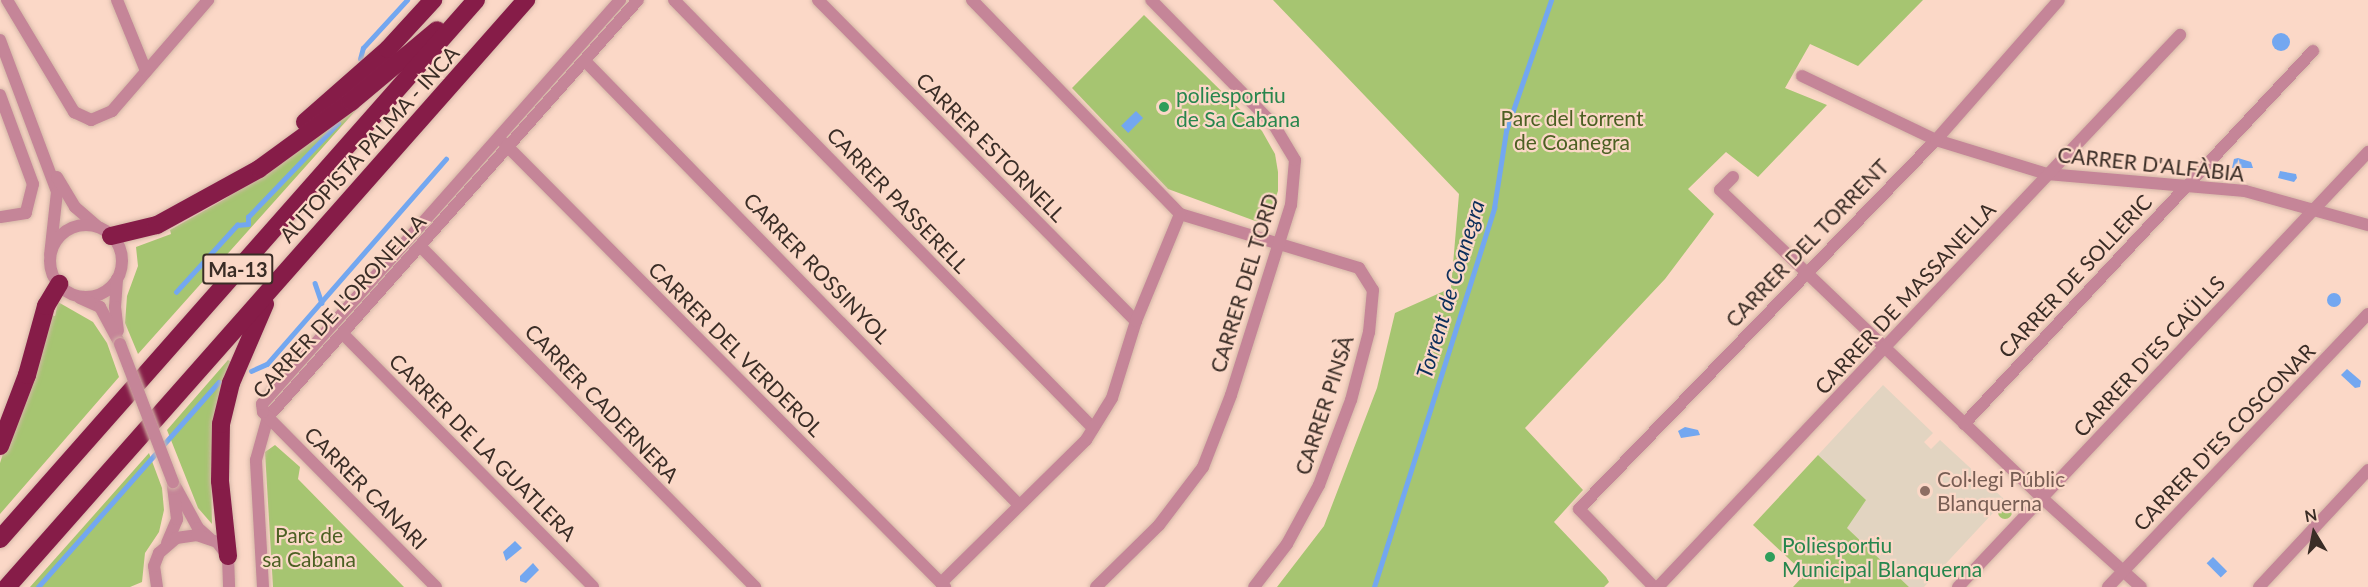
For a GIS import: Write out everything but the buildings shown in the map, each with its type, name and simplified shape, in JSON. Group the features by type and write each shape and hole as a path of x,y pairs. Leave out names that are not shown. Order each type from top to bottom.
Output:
{"highway":[{"path":"213,193 343,91 433,0"},
{"path":"104,231 157,225 259,169 351,102 474,0"},
{"name":"AUTOPISTA PALMA - INCA","path":"0,538 474,0"},
{"name":"AUTOPISTA PALMA - INCA","path":"7,587 526,0"},
{"path":"228,556 220,481 221,424 238,363 274,285"},
{"path":"0,446 27,375 46,306 66,289"}],"street":[{"path":"7,0 74,112 92,120 112,111 208,0"},
{"path":"117,0 147,71"},
{"name":"CARRER DE L'ORONELLA","path":"620,0 264,401 262,409 268,417 344,335 638,0"},
{"name":"CARRER PASSERELL","path":"674,0 1093,428"},
{"name":"CARRER ESTORNELL","path":"818,0 1136,321"},
{"path":"943,585 1019,505 1086,440 1112,398 1136,321 1180,214 972,0"},
{"name":"CARRER DEL TORD","path":"1096,587 1159,525 1203,467 1231,395 1291,205 1294,160 1274,125 1151,0"},
{"name":"CARRER DEL TORRENT","path":"1656,587 1579,509 1804,273 1936,140 2059,0"},
{"name":"CARRER DE MASSANELLA","path":"1656,587 2180,35"},
{"path":"0,40 52,170 57,192 50,255 66,289 100,307 120,344 173,482 198,528 228,556 229,587"},
{"name":"CARRER DE SOLLERIC","path":"1964,424 2313,51"},
{"name":"CARRER ROSSINYOL","path":"585,61 1019,505"},
{"name":"CARRER D'ALFÀBIA","path":"1802,76 1936,140 2048,174 2129,184 2187,185 2245,191 2315,208 2368,225"},
{"path":"0,94 33,184 26,213 0,217"},
{"name":"CARRER DEL VERDEROL","path":"498,138 943,585"},
{"name":"CARRER D'ES CAÜLLS","path":"1958,587 2368,152"},
{"path":"52,170 75,207 104,231 122,259 117,279 115,307 120,344"},
{"path":"1733,177 1720,190 1804,273 2042,498 2141,587"},
{"name":"CARRER PINSÀ","path":"1180,214 1359,268 1373,290 1369,332 1351,400 1320,486 1287,544 1254,587"},
{"path":"50,255 67,230 77,226 104,231"},
{"name":"CARRER CADERNERA","path":"421,247 755,587"},
{"path":"66,289 93,296 117,279"},
{"name":"CARRER D'ES COSCONAR","path":"2108,587 2368,314"},
{"name":"CARRER DE LA GUATLERA","path":"344,335 593,587"},
{"path":"263,587 256,460 268,417"},
{"name":"CARRER CANARI","path":"268,417 436,587"},
{"path":"2259,587 2368,470"},
{"path":"157,587 154,566 177,519 173,482"},
{"path":"164,546 189,535 210,538"}],"shaded area":[{"name":"Col·legi Públic Blanquerna","path":"1883,385 1933,433 1924,442 1931,449 1940,440 2005,500 1924,587 1909,587 1846,527 1865,500 1818,455"}],"green space":[{"name":"Parc del torrent de Coanegra","path":"1273,0 1923,0 1858,66 1810,44 1785,88 1827,105 1758,177 1726,152 1688,189 1714,214 1665,279 1525,428 1583,490 1554,522 1606,577 1609,582 1604,587 1277,587 1324,526 1377,388 1395,313 1451,288 1459,194"},
{"name":"poliesportiu de Sa Cabana","path":"1144,15 1262,131 1275,154 1278,172 1278,191 1268,219 1258,222 1168,189 1072,88"},
{"path":"357,109 138,354 125,323 127,296 138,266 136,247 171,234 170,230 223,200"},
{"path":"58,302 93,322 107,343 119,377 0,514 0,463 48,315 55,316"},
{"path":"228,360 231,362 211,462 212,524 198,508 167,430"},
{"name":"Parc de sa Cabana","path":"275,445 300,467 298,479 404,587 273,587 265,452"},
{"path":"149,453 162,488 164,510 159,532 145,553 142,582 130,587 30,587"},
{"path":"1818,455 1866,500 1847,528 1909,587 1793,587 1805,574 1753,525"},
{"path":"2005,505 2010,507 2012,512 2010,517 2005,519 2000,517 1998,512 2000,507"}],"water":[{"path":"2281,33 2287,36 2290,42 2287,48 2281,51 2275,48 2272,42 2275,36"},
{"path":"1136,111 1143,118 1128,133 1121,126"},
{"path":"2234,159 2251,162 2253,168 2232,168"},
{"path":"2280,171 2296,174 2297,178 2294,182 2278,178"},
{"path":"2334,293 2339,295 2341,300 2339,305 2334,307 2329,305 2327,300 2329,295"},
{"path":"2347,369 2361,381 2360,387 2355,388 2341,375"},
{"path":"1685,427 1698,430 1700,435 1681,438 1678,431"},
{"path":"515,541 522,548 506,561 503,552"},
{"path":"2213,557 2227,571 2221,578 2207,563"},
{"path":"533,563 539,570 526,583 520,581 520,576"}],"waterway":[{"path":"360,59 363,48 407,0"},
{"name":"Torrent de Coanegra","path":"1374,587 1494,208 1506,131 1551,0"},
{"path":"248,224 248,217 338,123"},
{"path":"251,371 267,364 446,159"},
{"path":"176,292 237,225 248,224"},
{"path":"315,283 322,303"},
{"path":"38,587 219,382"}],"place":[{"name":"poliesportiu de Sa Cabana","path":"1164,107"},
{"name":"Col·legi Públic Blanquerna","path":"1925,491"},
{"name":"Poliesportiu Municipal Blanquerna","path":"1770,557"}]}
